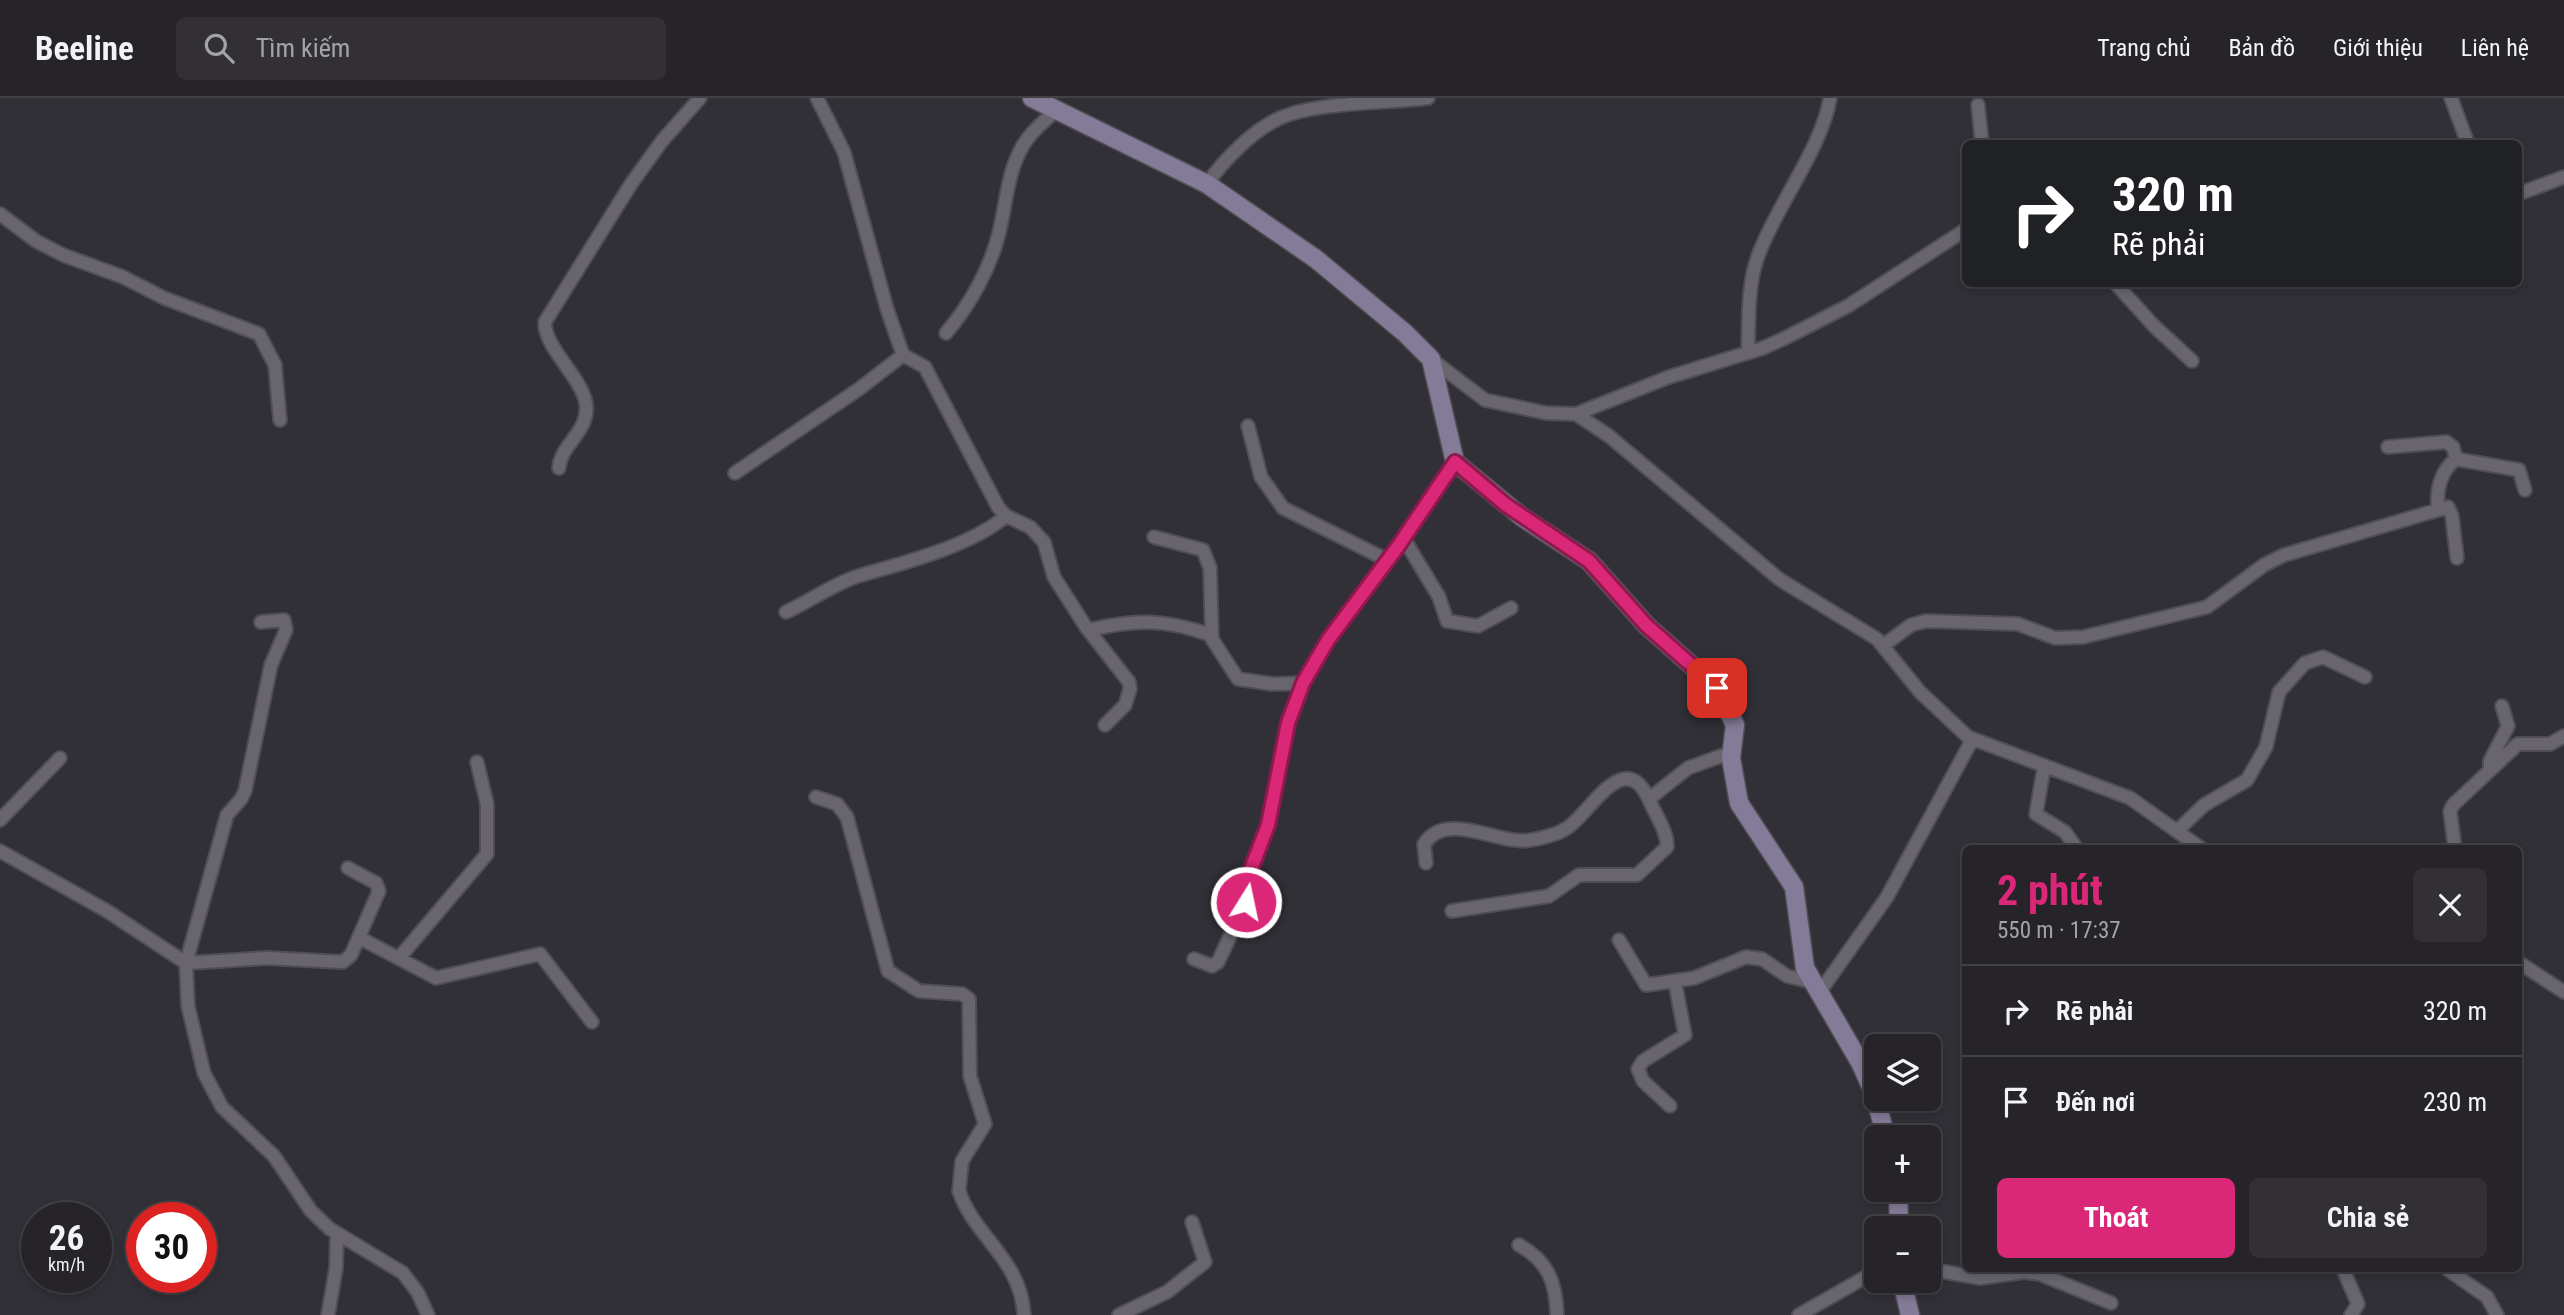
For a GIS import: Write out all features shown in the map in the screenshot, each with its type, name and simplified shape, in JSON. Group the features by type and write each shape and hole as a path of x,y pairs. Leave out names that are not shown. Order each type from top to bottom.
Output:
{"street":[{"path":"559,468 563,454 582,424 586,404 548,336 545,322 631,184 700,98"},
{"path":"817,98 844,152 887,309 903,355 920,363 929,373 998,507 1006,516 1024,523 1044,542 1052,572 1089,630 1126,678 1130,689 1125,705 1105,725"},
{"path":"1032,98 1207,184 1316,259 1405,333 1431,359 1485,400 1546,413 1576,414 1669,377 1748,354 1827,318 1962,232"},
{"path":"1207,184 1224,163 1279,118 1320,109 1428,98"},
{"path":"1748,354 1750,300 1758,256 1819,131 1830,98"},
{"path":"2451,98 2467,140"},
{"path":"1978,105 1982,140"},
{"path":"946,333 975,294 997,241 1004,203 1021,147 1057,109"},
{"path":"2522,193 2564,177"},
{"path":"0,214 36,240 63,255 123,277 164,298 259,334 275,365 280,419"},
{"path":"2119,287 2154,326 2192,361"},
{"path":"735,473 859,389 903,355"},
{"path":"1431,359 1455,462 1522,517 1589,561 1646,625 1703,673 1717,688 1731,711 1736,735 1732,752 1737,794 1745,815 1794,887 1805,968 1864,1074"},
{"path":"1576,414 1609,436 1779,579 1884,645 1920,692 1972,740 2130,798 2196,845"},
{"path":"1248,426 1261,477 1283,508 1387,560"},
{"path":"2388,447 2449,443 2456,458"},
{"path":"2438,509 2440,480 2456,458"},
{"path":"2456,458 2519,470 2525,490"},
{"path":"1194,959 1212,966 1219,962 1246,902 1248,877 1268,825 1288,723 1303,683 1328,640 1404,539 1455,462"},
{"path":"1884,645 1911,625 1926,621 2018,624 2055,638 2104,633 2207,607 2264,565 2284,555 2397,524 2438,509 2451,509 2457,558"},
{"path":"786,612 857,577 886,570 956,543 992,527 1006,516"},
{"path":"1154,537 1203,550 1210,568 1211,635 1217,650 1238,679 1273,684 1303,683"},
{"path":"1404,539 1440,597 1447,621 1478,626 1511,608"},
{"path":"261,622 284,620 286,630 271,666 245,790 242,799 227,815 186,963 194,1035 212,1092 233,1120 281,1164 311,1211 337,1233 403,1273 418,1293 428,1315"},
{"path":"1089,630 1124,622 1158,621 1211,635"},
{"path":"2177,831 2204,805 2247,780 2266,747 2278,695 2305,663 2323,657 2365,677"},
{"path":"2490,771 2493,755 2508,726 2502,706"},
{"path":"2453,845 2450,808 2520,743 2550,744 2564,736"},
{"path":"1816,988 1888,897 1972,740"},
{"path":"1649,799 1688,768 1732,752"},
{"path":"0,820 61,758"},
{"path":"399,958 487,854 487,804 477,762"},
{"path":"2044,767 2036,814 2065,832 2074,845"},
{"path":"1426,863 1424,844 1437,832 1472,829 1501,839 1530,840 1566,829 1595,798 1617,781 1632,780 1642,785 1667,847 1637,875 1579,876 1549,895 1452,911"},
{"path":"816,797 837,804 847,817 888,971 919,991 962,994 969,999 970,1076 985,1124 962,1161 958,1191 1015,1276 1023,1300 1024,1315"},
{"path":"0,851 107,911 186,963 267,958 339,963 351,955 379,887 348,867"},
{"path":"359,938 436,978 540,954 592,1022"},
{"path":"1619,940 1646,985 1694,978 1739,958 1753,957 1762,959 1787,976 1816,988"},
{"path":"2522,965 2564,992"},
{"path":"1670,1107 1643,1081 1638,1069 1643,1061 1685,1035 1675,982"},
{"path":"1119,1315 1167,1292 1205,1262 1192,1222"},
{"path":"328,1315 337,1233"},
{"path":"1519,1245 1541,1259 1551,1274 1557,1315"},
{"path":"1941,1271 1980,1278 2024,1272 2040,1274 2111,1304"},
{"path":"2344,1272 2358,1304 2351,1315"},
{"path":"2451,1272 2487,1297 2497,1315"},
{"path":"1799,1315 1864,1278"},
{"path":"1905,1293 1910,1315"}],"route":[{"path":"1246,902 1248,877 1268,825 1288,723 1303,683 1328,640 1399,545 1455,462 1522,517 1589,561 1605,575 1646,625 1682,654 1717,688"}]}
